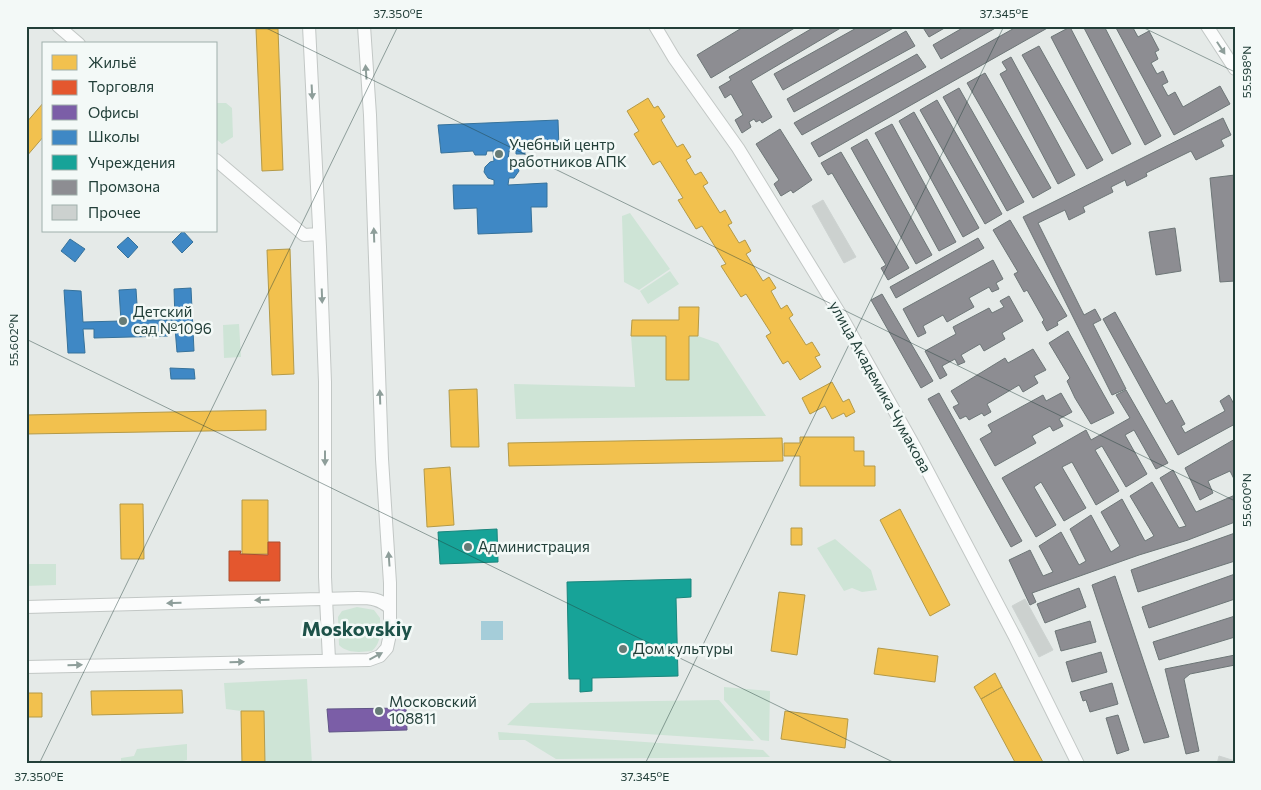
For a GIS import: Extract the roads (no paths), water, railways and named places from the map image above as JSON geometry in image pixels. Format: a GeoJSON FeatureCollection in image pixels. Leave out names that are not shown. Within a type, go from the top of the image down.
{"type":"FeatureCollection","features":[{"type":"Feature","properties":{"kind":"street"},"geometry":{"type":"LineString","coordinates":[[58,26],[77,42]]}},
{"type":"Feature","properties":{"kind":"street"},"geometry":{"type":"LineString","coordinates":[[309,26],[325,382],[325,577],[329,660]]}},
{"type":"Feature","properties":{"kind":"street"},"geometry":{"type":"LineString","coordinates":[[26,666],[368,660],[380,656],[387,648],[390,634],[390,583],[382,450],[370,115],[364,26]]}},
{"type":"Feature","properties":{"kind":"street"},"geometry":{"type":"LineString","coordinates":[[1207,26],[1235,69]]}},
{"type":"Feature","properties":{"kind":"street","name":"улица Академика Чумакова"},"geometry":{"type":"LineString","coordinates":[[659,29],[678,64],[738,148],[831,299],[916,451],[1015,637],[1078,764]]}},
{"type":"Feature","properties":{"kind":"street"},"geometry":{"type":"LineString","coordinates":[[218,162],[304,235],[319,234]]}},
{"type":"Feature","properties":{"kind":"street"},"geometry":{"type":"LineString","coordinates":[[26,607],[371,598],[383,602],[390,608]]}},
{"type":"Feature","properties":{"kind":"water"},"geometry":{"type":"Polygon","coordinates":[[[481,621],[503,621],[503,640],[481,640],[481,621]]]}},
{"type":"Feature","properties":{"kind":"place","name":"Учебный центр работников АПК"},"geometry":{"type":"Point","coordinates":[499,154]}},
{"type":"Feature","properties":{"kind":"place","name":"Детский сад №1096"},"geometry":{"type":"Point","coordinates":[123,321]}},
{"type":"Feature","properties":{"kind":"place","name":"Администрация"},"geometry":{"type":"Point","coordinates":[468,547]}},
{"type":"Feature","properties":{"kind":"place","name":"Дом культуры"},"geometry":{"type":"Point","coordinates":[623,649]}},
{"type":"Feature","properties":{"kind":"place","name":"Московский 108811"},"geometry":{"type":"Point","coordinates":[379,711]}},
{"type":"Feature","properties":{"kind":"district","name":"Moskovskiy"},"geometry":{"type":"Point","coordinates":[357,629]}}]}
